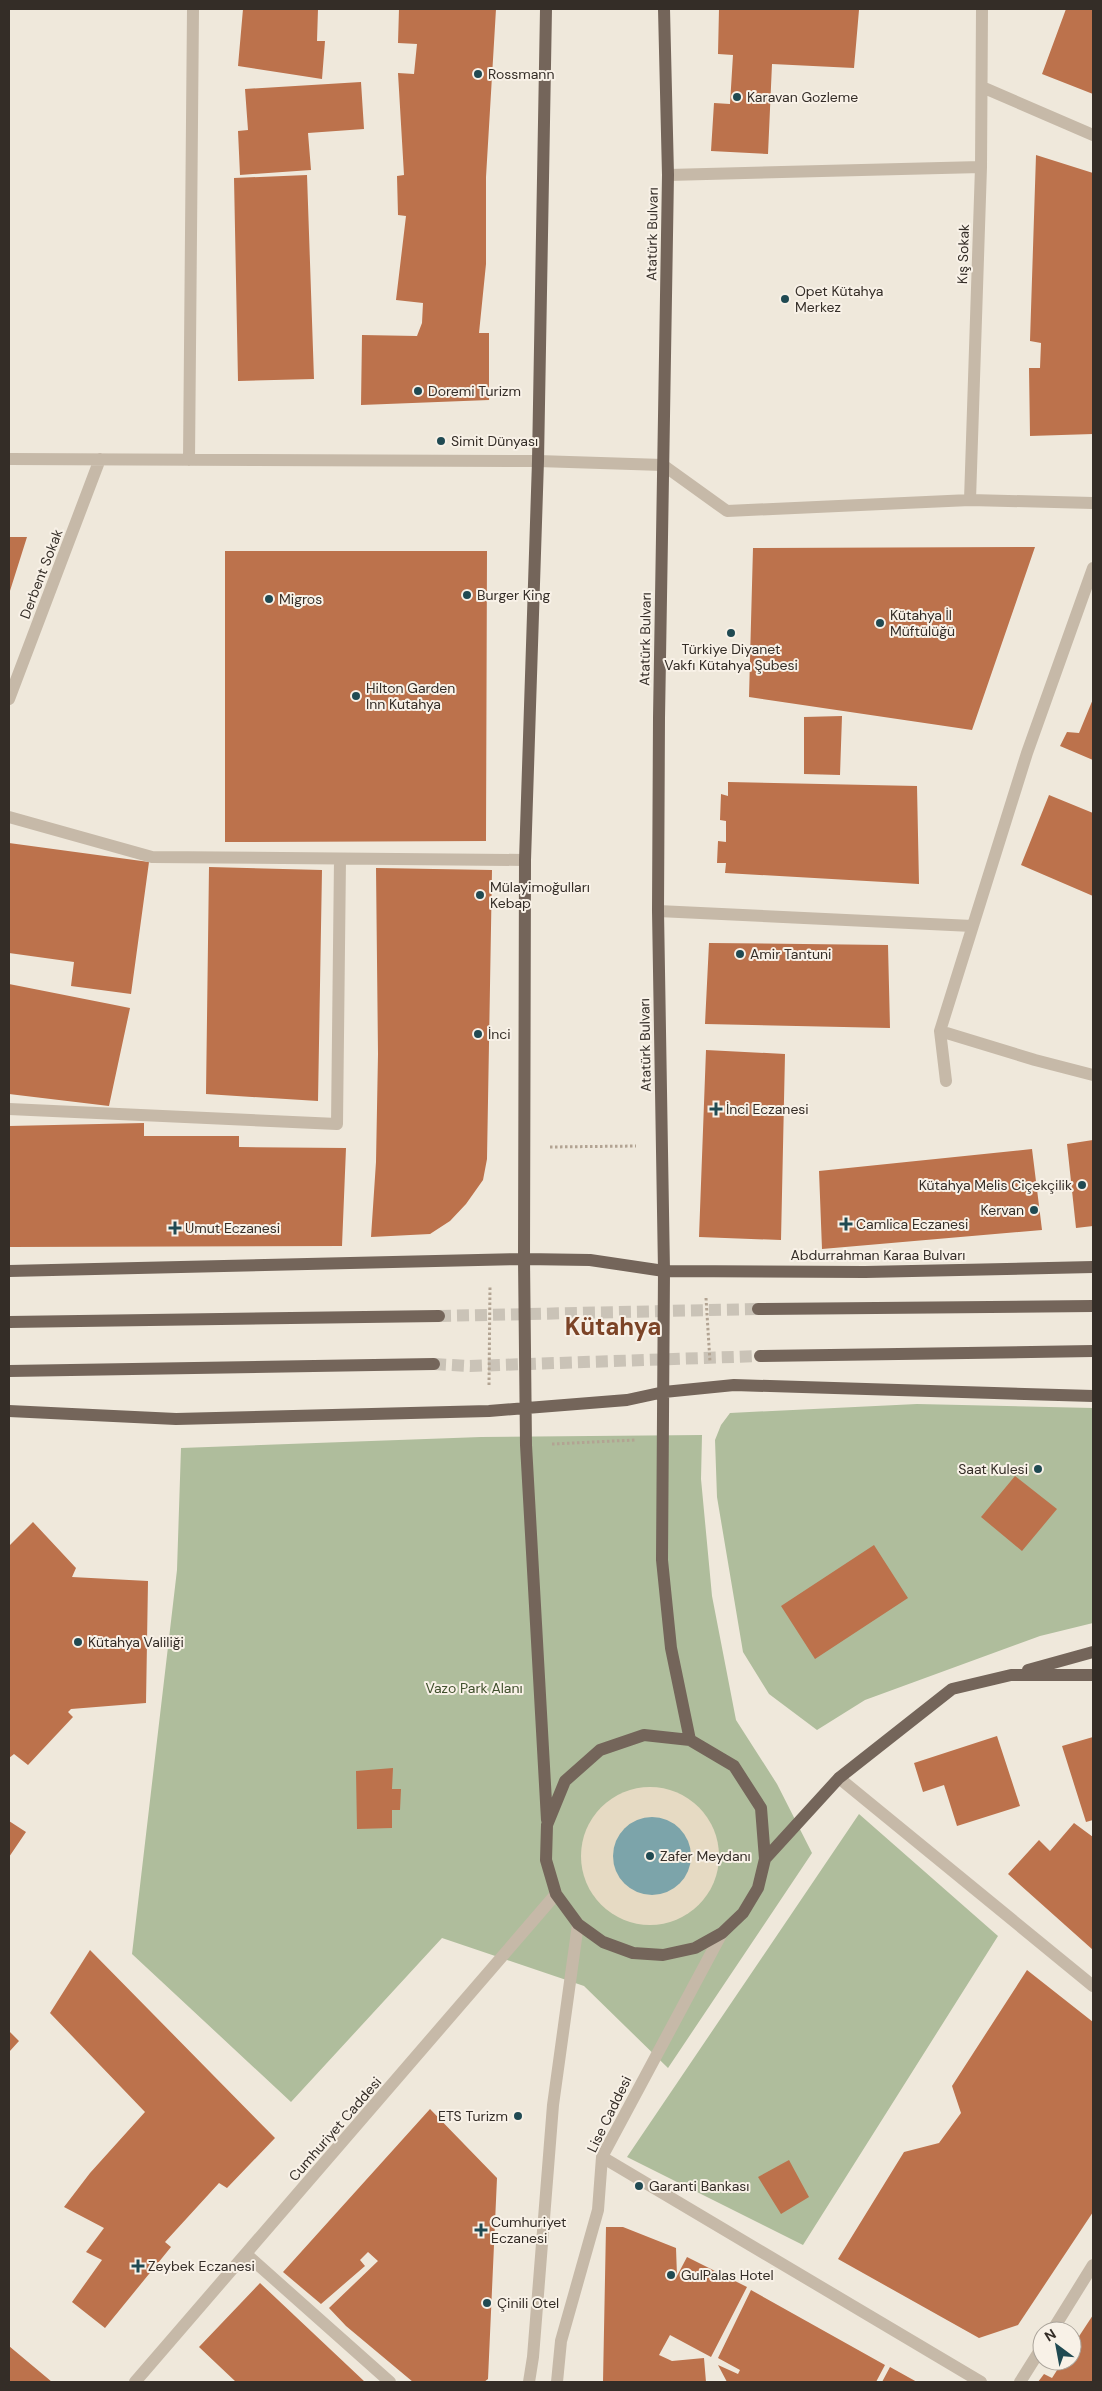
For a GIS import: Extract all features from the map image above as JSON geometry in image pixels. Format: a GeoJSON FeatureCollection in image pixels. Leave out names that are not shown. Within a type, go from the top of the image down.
{"type":"FeatureCollection","features":[{"type":"Feature","properties":{"kind":"main road"},"geometry":{"type":"LineString","coordinates":[[546,9],[538,461],[524,860],[525,1408],[547,1825],[546,1860],[556,1894],[578,1924],[603,1942],[633,1953],[664,1955],[695,1948],[722,1933],[743,1913],[758,1888],[765,1859],[761,1808],[734,1766],[690,1740],[644,1735],[600,1750],[565,1782],[547,1825]]}},
{"type":"Feature","properties":{"kind":"main road","name":"Atatürk Bulvarı"},"geometry":{"type":"LineString","coordinates":[[664,9],[668,175],[658,911],[664,1271],[662,1560],[671,1648],[690,1740]]}},
{"type":"Feature","properties":{"kind":"main road","name":"Abdurrahman Karaa Bulvarı"},"geometry":{"type":"LineString","coordinates":[[9,1271],[524,1259],[590,1260],[664,1271],[865,1272],[1093,1267]]}},
{"type":"Feature","properties":{"kind":"main road"},"geometry":{"type":"LineString","coordinates":[[758,1309],[1093,1306]]}},
{"type":"Feature","properties":{"kind":"main road"},"geometry":{"type":"LineString","coordinates":[[9,1322],[439,1316]]}},
{"type":"Feature","properties":{"kind":"main road"},"geometry":{"type":"LineString","coordinates":[[760,1356],[1093,1351]]}},
{"type":"Feature","properties":{"kind":"main road"},"geometry":{"type":"LineString","coordinates":[[9,1371],[434,1364]]}},
{"type":"Feature","properties":{"kind":"main road"},"geometry":{"type":"LineString","coordinates":[[9,1411],[176,1419],[488,1411],[627,1400],[664,1392],[734,1385],[1093,1396]]}},
{"type":"Feature","properties":{"kind":"main road"},"geometry":{"type":"LineString","coordinates":[[765,1859],[839,1778],[952,1689],[1093,1652]]}},
{"type":"Feature","properties":{"kind":"main road"},"geometry":{"type":"LineString","coordinates":[[1011,1675],[1093,1675]]}},
{"type":"Feature","properties":{"kind":"street"},"geometry":{"type":"LineString","coordinates":[[190,460],[193,9]]}},
{"type":"Feature","properties":{"kind":"street","name":"Kış Sokak"},"geometry":{"type":"LineString","coordinates":[[970,500],[981,167],[982,9]]}},
{"type":"Feature","properties":{"kind":"street"},"geometry":{"type":"LineString","coordinates":[[982,87],[1093,136]]}},
{"type":"Feature","properties":{"kind":"street"},"geometry":{"type":"LineString","coordinates":[[668,175],[981,167]]}},
{"type":"Feature","properties":{"kind":"street"},"geometry":{"type":"LineString","coordinates":[[9,459],[538,461],[663,465],[727,511],[970,500],[1093,503]]}},
{"type":"Feature","properties":{"kind":"street","name":"Derbent Sokak"},"geometry":{"type":"LineString","coordinates":[[9,700],[100,459]]}},
{"type":"Feature","properties":{"kind":"street"},"geometry":{"type":"LineString","coordinates":[[946,1081],[940,1031],[1027,753],[1093,568]]}},
{"type":"Feature","properties":{"kind":"street"},"geometry":{"type":"LineString","coordinates":[[9,817],[152,857],[524,860]]}},
{"type":"Feature","properties":{"kind":"street"},"geometry":{"type":"LineString","coordinates":[[9,1109],[338,1124],[340,859]]}},
{"type":"Feature","properties":{"kind":"street"},"geometry":{"type":"LineString","coordinates":[[658,911],[972,926]]}},
{"type":"Feature","properties":{"kind":"street"},"geometry":{"type":"LineString","coordinates":[[940,1031],[1035,1060],[1093,1075]]}},
{"type":"Feature","properties":{"kind":"street"},"geometry":{"type":"LineString","coordinates":[[839,1778],[1093,1986]]}},
{"type":"Feature","properties":{"kind":"street","name":"Cumhuriyet Caddesi"},"geometry":{"type":"LineString","coordinates":[[135,2382],[556,1894]]}},
{"type":"Feature","properties":{"kind":"street"},"geometry":{"type":"LineString","coordinates":[[529,2382],[533,2357],[553,2105],[578,1924]]}},
{"type":"Feature","properties":{"kind":"street","name":"Lise Caddesi"},"geometry":{"type":"LineString","coordinates":[[558,2382],[561,2341],[598,2210],[602,2157],[722,1933]]}},
{"type":"Feature","properties":{"kind":"street"},"geometry":{"type":"LineString","coordinates":[[602,2157],[981,2382]]}},
{"type":"Feature","properties":{"kind":"street"},"geometry":{"type":"LineString","coordinates":[[246,2254],[390,2382]]}},
{"type":"Feature","properties":{"kind":"street"},"geometry":{"type":"LineString","coordinates":[[1058,2321],[1093,2265]]}},
{"type":"Feature","properties":{"kind":"street"},"geometry":{"type":"LineString","coordinates":[[1020,2382],[1032,2363]]}},
{"type":"Feature","properties":{"kind":"path"},"geometry":{"type":"LineString","coordinates":[[524,1147],[662,1146]]}},
{"type":"Feature","properties":{"kind":"path"},"geometry":{"type":"LineString","coordinates":[[488,1411],[490,1261]]}},
{"type":"Feature","properties":{"kind":"path"},"geometry":{"type":"LineString","coordinates":[[704,1270],[712,1388]]}},
{"type":"Feature","properties":{"kind":"path"},"geometry":{"type":"LineString","coordinates":[[526,1445],[663,1438]]}},
{"type":"Feature","properties":{"kind":"green space"},"geometry":{"type":"Polygon","coordinates":[[[917,1404],[1093,1408],[1093,1623],[1040,1636],[865,1700],[817,1730],[769,1694],[743,1652],[717,1497],[715,1440],[721,1425],[730,1413],[917,1404]]]}},
{"type":"Feature","properties":{"kind":"green space","name":"Vazo Park Alanı"},"geometry":{"type":"Polygon","coordinates":[[[702,1435],[701,1479],[712,1596],[736,1720],[777,1784],[812,1853],[668,2068],[584,1986],[442,1938],[291,2102],[132,1954],[177,1570],[181,1448],[481,1437],[702,1435]]]}},
{"type":"Feature","properties":{"kind":"green space"},"geometry":{"type":"Polygon","coordinates":[[[859,1814],[998,1936],[803,2245],[627,2157],[859,1814]]]}},
{"type":"Feature","properties":{"kind":"shaded area","name":"Zafer Meydanı"},"geometry":{"type":"Polygon","coordinates":[[[650,1787],[676,1792],[699,1807],[714,1830],[719,1856],[714,1882],[699,1905],[676,1920],[650,1925],[624,1920],[601,1905],[586,1882],[581,1856],[586,1830],[601,1807],[624,1792],[650,1787]]]}},
{"type":"Feature","properties":{"kind":"water"},"geometry":{"type":"Polygon","coordinates":[[[652,1817],[667,1820],[680,1828],[688,1841],[691,1856],[688,1871],[680,1884],[667,1892],[652,1895],[637,1892],[624,1884],[616,1871],[613,1856],[616,1841],[624,1828],[637,1820],[652,1817]]]}},
{"type":"Feature","properties":{"kind":"building"},"geometry":{"type":"Polygon","coordinates":[[[243,9],[318,9],[317,41],[325,41],[322,79],[238,66],[243,9]]]}},
{"type":"Feature","properties":{"kind":"building"},"geometry":{"type":"Polygon","coordinates":[[[399,9],[496,9],[486,177],[486,264],[479,333],[489,333],[489,400],[361,405],[362,335],[417,336],[422,323],[423,303],[396,300],[406,216],[398,215],[397,176],[404,175],[398,73],[414,74],[417,44],[398,43],[399,9]]]}},
{"type":"Feature","properties":{"kind":"building"},"geometry":{"type":"Polygon","coordinates":[[[719,9],[859,10],[854,68],[772,64],[768,154],[711,151],[714,103],[730,104],[733,55],[718,54],[719,9]]]}},
{"type":"Feature","properties":{"kind":"building"},"geometry":{"type":"Polygon","coordinates":[[[1066,9],[1093,9],[1093,94],[1042,74],[1066,9]]]}},
{"type":"Feature","properties":{"kind":"building"},"geometry":{"type":"Polygon","coordinates":[[[361,82],[364,129],[308,133],[311,170],[240,175],[238,131],[248,130],[245,89],[361,82]]]}},
{"type":"Feature","properties":{"kind":"building"},"geometry":{"type":"Polygon","coordinates":[[[1036,155],[1093,173],[1093,434],[1030,436],[1029,368],[1040,368],[1041,343],[1030,341],[1036,155]]]}},
{"type":"Feature","properties":{"kind":"building"},"geometry":{"type":"Polygon","coordinates":[[[307,175],[314,379],[238,381],[234,178],[307,175]]]}},
{"type":"Feature","properties":{"kind":"building"},"geometry":{"type":"Polygon","coordinates":[[[9,537],[27,537],[9,594],[9,537]]]}},
{"type":"Feature","properties":{"kind":"building","name":"Kütahya İl Müftülüğü"},"geometry":{"type":"Polygon","coordinates":[[[1035,547],[972,730],[749,697],[753,548],[1035,547]]]}},
{"type":"Feature","properties":{"kind":"building","name":"Hilton Garden Inn Kutahya"},"geometry":{"type":"Polygon","coordinates":[[[225,551],[487,551],[486,841],[225,842],[225,551]]]}},
{"type":"Feature","properties":{"kind":"building"},"geometry":{"type":"Polygon","coordinates":[[[1093,699],[1093,760],[1060,746],[1067,732],[1079,733],[1093,699]]]}},
{"type":"Feature","properties":{"kind":"building"},"geometry":{"type":"Polygon","coordinates":[[[842,716],[840,775],[804,774],[804,717],[842,716]]]}},
{"type":"Feature","properties":{"kind":"building"},"geometry":{"type":"Polygon","coordinates":[[[728,782],[917,786],[919,884],[725,873],[726,863],[717,863],[718,841],[726,842],[726,821],[720,820],[721,794],[728,796],[728,782]]]}},
{"type":"Feature","properties":{"kind":"building"},"geometry":{"type":"Polygon","coordinates":[[[1049,795],[1093,813],[1093,896],[1021,865],[1049,795]]]}},
{"type":"Feature","properties":{"kind":"building"},"geometry":{"type":"Polygon","coordinates":[[[9,843],[149,862],[131,994],[71,986],[74,962],[9,953],[9,843]]]}},
{"type":"Feature","properties":{"kind":"building"},"geometry":{"type":"Polygon","coordinates":[[[209,867],[322,870],[318,1101],[206,1094],[209,867]]]}},
{"type":"Feature","properties":{"kind":"building"},"geometry":{"type":"Polygon","coordinates":[[[376,868],[492,870],[487,1159],[483,1180],[466,1204],[450,1221],[430,1234],[371,1237],[376,1162],[378,1054],[376,868]]]}},
{"type":"Feature","properties":{"kind":"building"},"geometry":{"type":"Polygon","coordinates":[[[709,943],[888,945],[890,1028],[705,1024],[709,943]]]}},
{"type":"Feature","properties":{"kind":"building"},"geometry":{"type":"Polygon","coordinates":[[[9,984],[130,1008],[109,1106],[9,1094],[9,984]]]}},
{"type":"Feature","properties":{"kind":"building"},"geometry":{"type":"Polygon","coordinates":[[[706,1050],[785,1054],[781,1240],[699,1237],[706,1050]]]}},
{"type":"Feature","properties":{"kind":"building"},"geometry":{"type":"Polygon","coordinates":[[[144,1123],[144,1136],[239,1136],[239,1147],[346,1148],[342,1246],[9,1247],[9,1126],[144,1123]]]}},
{"type":"Feature","properties":{"kind":"building","name":"Kütahya Melis Ciçekçilik"},"geometry":{"type":"Polygon","coordinates":[[[1093,1140],[1093,1226],[1076,1228],[1067,1144],[1093,1140]]]}},
{"type":"Feature","properties":{"kind":"building"},"geometry":{"type":"Polygon","coordinates":[[[1032,1149],[1042,1230],[822,1249],[819,1171],[1032,1149]]]}},
{"type":"Feature","properties":{"kind":"building"},"geometry":{"type":"Polygon","coordinates":[[[1015,1476],[1057,1509],[1022,1551],[981,1517],[1015,1476]]]}},
{"type":"Feature","properties":{"kind":"building","name":"Kütahya Valiliği"},"geometry":{"type":"Polygon","coordinates":[[[33,1522],[76,1568],[72,1577],[148,1581],[146,1703],[71,1709],[68,1712],[73,1717],[28,1765],[14,1754],[9,1758],[9,1546],[33,1522]]]}},
{"type":"Feature","properties":{"kind":"building"},"geometry":{"type":"Polygon","coordinates":[[[874,1545],[908,1598],[815,1659],[781,1606],[874,1545]]]}},
{"type":"Feature","properties":{"kind":"building"},"geometry":{"type":"Polygon","coordinates":[[[997,1736],[1020,1806],[957,1826],[944,1785],[923,1792],[914,1763],[997,1736]]]}},
{"type":"Feature","properties":{"kind":"building"},"geometry":{"type":"Polygon","coordinates":[[[1093,1737],[1093,1820],[1086,1822],[1062,1746],[1093,1737]]]}},
{"type":"Feature","properties":{"kind":"building"},"geometry":{"type":"Polygon","coordinates":[[[393,1768],[392,1789],[401,1789],[400,1810],[392,1810],[392,1828],[357,1829],[356,1771],[393,1768]]]}},
{"type":"Feature","properties":{"kind":"building"},"geometry":{"type":"Polygon","coordinates":[[[9,1821],[26,1832],[9,1857],[9,1821]]]}},
{"type":"Feature","properties":{"kind":"building"},"geometry":{"type":"Polygon","coordinates":[[[1074,1823],[1093,1837],[1093,1950],[1008,1874],[1039,1840],[1050,1851],[1074,1823]]]}},
{"type":"Feature","properties":{"kind":"building"},"geometry":{"type":"Polygon","coordinates":[[[90,1950],[275,2138],[227,2188],[219,2183],[165,2242],[171,2247],[105,2328],[72,2302],[102,2260],[86,2252],[104,2228],[64,2207],[90,2173],[145,2112],[50,2013],[90,1950]]]}},
{"type":"Feature","properties":{"kind":"building"},"geometry":{"type":"Polygon","coordinates":[[[1027,1970],[1093,2022],[1093,2212],[1018,2325],[979,2338],[838,2259],[904,2152],[939,2143],[961,2113],[952,2086],[1027,1970]]]}},
{"type":"Feature","properties":{"kind":"building"},"geometry":{"type":"Polygon","coordinates":[[[9,2031],[19,2041],[9,2052],[9,2031]]]}},
{"type":"Feature","properties":{"kind":"building"},"geometry":{"type":"Polygon","coordinates":[[[430,2109],[497,2178],[488,2379],[484,2382],[413,2382],[346,2326],[329,2308],[378,2261],[368,2252],[360,2260],[365,2266],[321,2304],[283,2272],[430,2109]]]}},
{"type":"Feature","properties":{"kind":"building"},"geometry":{"type":"Polygon","coordinates":[[[789,2160],[809,2197],[781,2214],[758,2177],[789,2160]]]}},
{"type":"Feature","properties":{"kind":"building"},"geometry":{"type":"Polygon","coordinates":[[[606,2227],[623,2227],[676,2248],[677,2276],[687,2257],[747,2287],[711,2357],[670,2335],[659,2355],[672,2361],[704,2358],[706,2382],[603,2382],[606,2227]]]}},
{"type":"Feature","properties":{"kind":"building"},"geometry":{"type":"Polygon","coordinates":[[[260,2283],[365,2382],[236,2382],[199,2347],[260,2283]]]}},
{"type":"Feature","properties":{"kind":"building"},"geometry":{"type":"Polygon","coordinates":[[[751,2290],[885,2365],[876,2382],[727,2382],[718,2365],[738,2374],[740,2370],[718,2358],[751,2290]]]}},
{"type":"Feature","properties":{"kind":"building"},"geometry":{"type":"Polygon","coordinates":[[[1093,2315],[1093,2382],[1038,2382],[1044,2374],[1052,2378],[1057,2371],[1082,2371],[1082,2332],[1093,2315]]]}},
{"type":"Feature","properties":{"kind":"building"},"geometry":{"type":"Polygon","coordinates":[[[9,2346],[52,2382],[9,2382],[9,2346]]]}},
{"type":"Feature","properties":{"kind":"building"},"geometry":{"type":"Polygon","coordinates":[[[890,2367],[917,2382],[882,2382],[890,2367]]]}},
{"type":"Feature","properties":{"kind":"tunnel"},"geometry":{"type":"LineString","coordinates":[[439,1316],[758,1309]]}},
{"type":"Feature","properties":{"kind":"tunnel"},"geometry":{"type":"LineString","coordinates":[[434,1364],[470,1366],[760,1356]]}},
{"type":"Feature","properties":{"kind":"place","name":"Rossmann"},"geometry":{"type":"Point","coordinates":[478,74]}},
{"type":"Feature","properties":{"kind":"place","name":"Karavan Gozleme"},"geometry":{"type":"Point","coordinates":[737,97]}},
{"type":"Feature","properties":{"kind":"place","name":"Opet Kütahya Merkez"},"geometry":{"type":"Point","coordinates":[785,299]}},
{"type":"Feature","properties":{"kind":"place","name":"Doremi Turizm"},"geometry":{"type":"Point","coordinates":[418,391]}},
{"type":"Feature","properties":{"kind":"place","name":"Simit Dünyası"},"geometry":{"type":"Point","coordinates":[441,441]}},
{"type":"Feature","properties":{"kind":"place","name":"Burger King"},"geometry":{"type":"Point","coordinates":[467,595]}},
{"type":"Feature","properties":{"kind":"place","name":"Migros"},"geometry":{"type":"Point","coordinates":[269,599]}},
{"type":"Feature","properties":{"kind":"place","name":"Kütahya İl Müftülüğü"},"geometry":{"type":"Point","coordinates":[880,623]}},
{"type":"Feature","properties":{"kind":"place","name":"Türkiye Diyanet Vakfı Kütahya Şubesi"},"geometry":{"type":"Point","coordinates":[731,633]}},
{"type":"Feature","properties":{"kind":"place","name":"Hilton Garden Inn Kutahya"},"geometry":{"type":"Point","coordinates":[356,696]}},
{"type":"Feature","properties":{"kind":"place","name":"Mülayimoğulları Kebap"},"geometry":{"type":"Point","coordinates":[480,895]}},
{"type":"Feature","properties":{"kind":"place","name":"Amir Tantuni"},"geometry":{"type":"Point","coordinates":[740,954]}},
{"type":"Feature","properties":{"kind":"place","name":"İnci"},"geometry":{"type":"Point","coordinates":[478,1034]}},
{"type":"Feature","properties":{"kind":"place","name":"İnci Eczanesi"},"geometry":{"type":"Point","coordinates":[716,1109]}},
{"type":"Feature","properties":{"kind":"place","name":"Kütahya Melis Ciçekçilik"},"geometry":{"type":"Point","coordinates":[1082,1185]}},
{"type":"Feature","properties":{"kind":"place","name":"Kervan"},"geometry":{"type":"Point","coordinates":[1034,1210]}},
{"type":"Feature","properties":{"kind":"place","name":"Camlica Eczanesi"},"geometry":{"type":"Point","coordinates":[846,1224]}},
{"type":"Feature","properties":{"kind":"place","name":"Umut Eczanesi"},"geometry":{"type":"Point","coordinates":[175,1228]}},
{"type":"Feature","properties":{"kind":"place","name":"Saat Kulesi"},"geometry":{"type":"Point","coordinates":[1038,1469]}},
{"type":"Feature","properties":{"kind":"place","name":"Kütahya Valiliği"},"geometry":{"type":"Point","coordinates":[78,1642]}},
{"type":"Feature","properties":{"kind":"place","name":"Zafer Meydanı"},"geometry":{"type":"Point","coordinates":[650,1856]}},
{"type":"Feature","properties":{"kind":"place","name":"ETS Turizm"},"geometry":{"type":"Point","coordinates":[518,2116]}},
{"type":"Feature","properties":{"kind":"place","name":"Garanti Bankası"},"geometry":{"type":"Point","coordinates":[639,2186]}},
{"type":"Feature","properties":{"kind":"place","name":"Cumhuriyet Eczanesi"},"geometry":{"type":"Point","coordinates":[481,2230]}},
{"type":"Feature","properties":{"kind":"place","name":"Zeybek Eczanesi"},"geometry":{"type":"Point","coordinates":[138,2266]}},
{"type":"Feature","properties":{"kind":"place","name":"GulPalas Hotel"},"geometry":{"type":"Point","coordinates":[671,2275]}},
{"type":"Feature","properties":{"kind":"place","name":"Çinili Otel"},"geometry":{"type":"Point","coordinates":[487,2303]}},
{"type":"Feature","properties":{"kind":"district","name":"Kütahya"},"geometry":{"type":"Point","coordinates":[613,1326]}}]}
